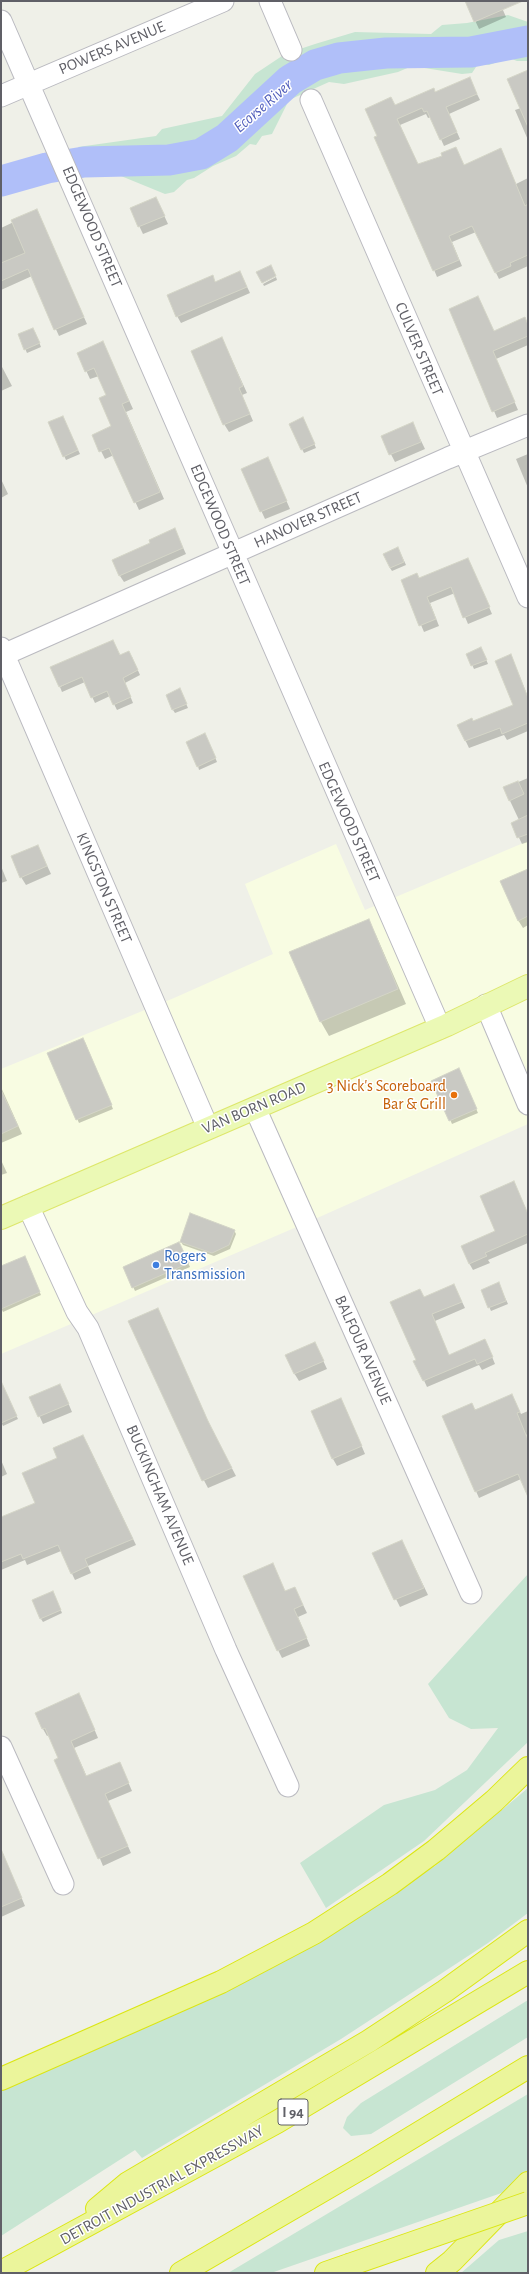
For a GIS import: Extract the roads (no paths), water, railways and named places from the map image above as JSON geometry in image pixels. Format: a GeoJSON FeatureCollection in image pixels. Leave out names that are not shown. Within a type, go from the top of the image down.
{"type":"FeatureCollection","features":[{"type":"Feature","properties":{"kind":"highway"},"geometry":{"type":"LineString","coordinates":[[1,2079],[221,1982],[314,1933],[390,1884],[436,1850],[494,1801],[528,1768]]}},
{"type":"Feature","properties":{"kind":"highway"},"geometry":{"type":"LineString","coordinates":[[54,2244],[128,2184],[368,2041],[445,1992],[528,1931]]}},
{"type":"Feature","properties":{"kind":"highway","name":"DETROIT INDUSTRIAL EXPRESSWAY"},"geometry":{"type":"LineString","coordinates":[[1,2272],[277,2122],[528,1972]]}},
{"type":"Feature","properties":{"kind":"highway"},"geometry":{"type":"LineString","coordinates":[[181,2273],[363,2167],[528,2067]]}},
{"type":"Feature","properties":{"kind":"highway"},"geometry":{"type":"LineString","coordinates":[[436,2273],[452,2261],[528,2183]]}},
{"type":"Feature","properties":{"kind":"highway"},"geometry":{"type":"LineString","coordinates":[[326,2273],[528,2203]]}},
{"type":"Feature","properties":{"kind":"main road","name":"VAN BORN ROAD"},"geometry":{"type":"LineString","coordinates":[[1,1218],[440,1028],[528,986]]}},
{"type":"Feature","properties":{"kind":"street","name":"POWERS AVENUE"},"geometry":{"type":"LineString","coordinates":[[1,96],[223,1]]}},
{"type":"Feature","properties":{"kind":"street"},"geometry":{"type":"LineString","coordinates":[[270,1],[291,50]]}},
{"type":"Feature","properties":{"kind":"street","name":"EDGEWOOD STREET"},"geometry":{"type":"LineString","coordinates":[[1,21],[56,143],[232,554],[440,1028]]}},
{"type":"Feature","properties":{"kind":"street","name":"CULVER STREET"},"geometry":{"type":"LineString","coordinates":[[311,100],[528,597]]}},
{"type":"Feature","properties":{"kind":"street","name":"HANOVER STREET"},"geometry":{"type":"LineString","coordinates":[[2,653],[232,554],[464,451],[528,425]]}},
{"type":"Feature","properties":{"kind":"street","name":"KINGSTON STREET"},"geometry":{"type":"LineString","coordinates":[[2,653],[208,1128]]}},
{"type":"Feature","properties":{"kind":"street"},"geometry":{"type":"LineString","coordinates":[[486,1005],[528,1104]]}},
{"type":"Feature","properties":{"kind":"street","name":"BALFOUR AVENUE"},"geometry":{"type":"LineString","coordinates":[[254,1108],[471,1593]]}},
{"type":"Feature","properties":{"kind":"street","name":"BUCKINGHAM AVENUE"},"geometry":{"type":"LineString","coordinates":[[28,1206],[77,1312],[88,1328],[226,1650],[288,1786]]}},
{"type":"Feature","properties":{"kind":"street"},"geometry":{"type":"LineString","coordinates":[[1,1747],[63,1884]]}},
{"type":"Feature","properties":{"kind":"waterway","name":"Ecorse River"},"geometry":{"type":"LineString","coordinates":[[1,181],[47,168],[84,162],[169,160],[201,154],[227,138],[290,80],[315,65],[339,58],[386,53],[471,52],[528,41]]}},
{"type":"Feature","properties":{"kind":"place","name":"3 Nick's Scoreboard Bar & Grill"},"geometry":{"type":"Point","coordinates":[454,1095]}},
{"type":"Feature","properties":{"kind":"place","name":"Rogers Transmission"},"geometry":{"type":"Point","coordinates":[156,1265]}}]}
